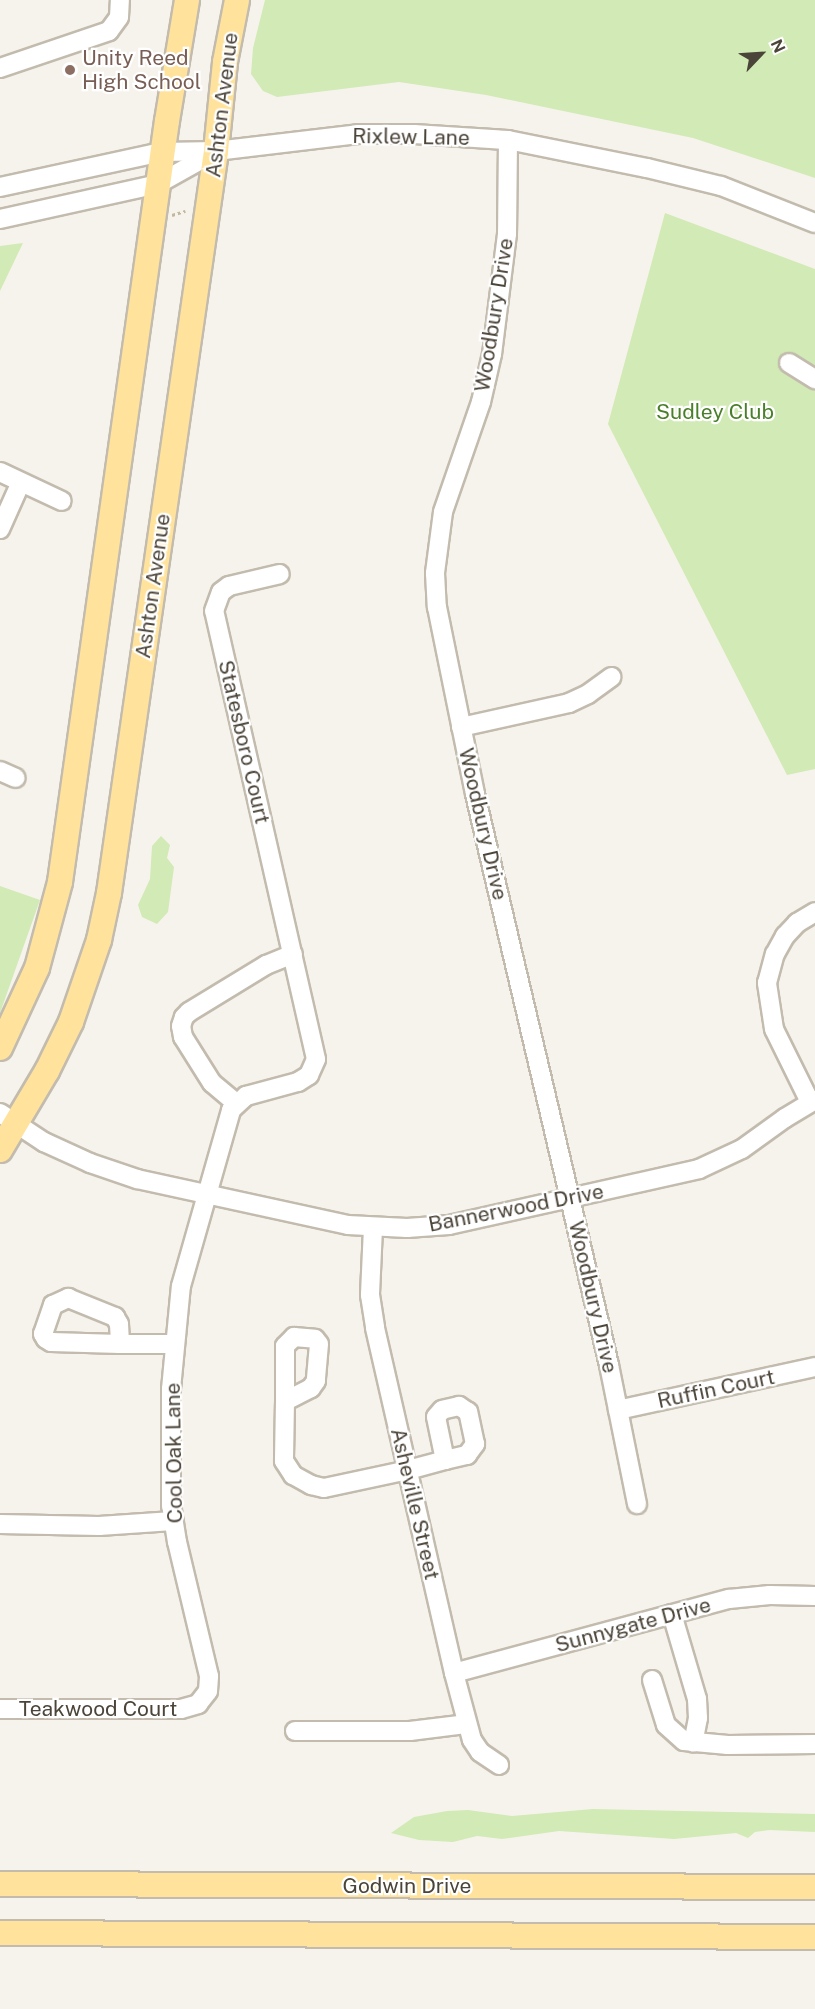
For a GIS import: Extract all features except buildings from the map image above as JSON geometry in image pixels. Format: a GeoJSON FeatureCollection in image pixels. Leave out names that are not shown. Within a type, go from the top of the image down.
{"type":"FeatureCollection","features":[{"type":"Feature","properties":{"kind":"main road"},"geometry":{"type":"LineString","coordinates":[[0,1048],[37,968],[60,882],[162,152],[187,0]]}},
{"type":"Feature","properties":{"kind":"main road","name":"Ashton Avenue"},"geometry":{"type":"LineString","coordinates":[[0,1150],[8,1119],[47,1071],[71,1022],[99,940],[109,893],[216,151],[225,63],[237,0]]}},
{"type":"Feature","properties":{"kind":"main road"},"geometry":{"type":"LineString","coordinates":[[0,1875],[39,1884]]}},
{"type":"Feature","properties":{"kind":"main road","name":"Godwin Drive"},"geometry":{"type":"LineString","coordinates":[[0,1884],[815,1887]]}},
{"type":"Feature","properties":{"kind":"main road"},"geometry":{"type":"LineString","coordinates":[[0,1933],[815,1937]]}},
{"type":"Feature","properties":{"kind":"main road"},"geometry":{"type":"LineString","coordinates":[[0,1941],[36,1933]]}},
{"type":"Feature","properties":{"kind":"street"},"geometry":{"type":"LineString","coordinates":[[0,68],[109,31],[119,17],[120,0]]}},
{"type":"Feature","properties":{"kind":"street","name":"Rixlew Lane"},"geometry":{"type":"LineString","coordinates":[[0,187],[162,152],[216,151],[358,134],[414,134],[508,140],[647,168],[720,186],[815,223]]}},
{"type":"Feature","properties":{"kind":"street","name":"Woodbury Drive"},"geometry":{"type":"LineString","coordinates":[[508,140],[507,234],[492,354],[481,402],[443,512],[438,539],[437,607],[461,727],[570,1198],[637,1504]]}},
{"type":"Feature","properties":{"kind":"street"},"geometry":{"type":"LineString","coordinates":[[0,219],[158,184],[216,151]]}},
{"type":"Feature","properties":{"kind":"street"},"geometry":{"type":"LineString","coordinates":[[789,363],[815,379]]}},
{"type":"Feature","properties":{"kind":"street"},"geometry":{"type":"LineString","coordinates":[[0,472],[62,501]]}},
{"type":"Feature","properties":{"kind":"street"},"geometry":{"type":"LineString","coordinates":[[0,529],[21,482]]}},
{"type":"Feature","properties":{"kind":"street","name":"Statesboro Court"},"geometry":{"type":"LineString","coordinates":[[236,1103],[246,1096],[298,1082],[309,1076],[316,1059],[214,611],[221,592],[229,586],[280,574]]}},
{"type":"Feature","properties":{"kind":"street"},"geometry":{"type":"LineString","coordinates":[[461,727],[569,703],[588,694],[611,677]]}},
{"type":"Feature","properties":{"kind":"street"},"geometry":{"type":"LineString","coordinates":[[812,1101],[774,1029],[767,983],[775,954],[785,936],[797,924],[815,912]]}},
{"type":"Feature","properties":{"kind":"street"},"geometry":{"type":"LineString","coordinates":[[205,1195],[228,1117],[236,1103],[212,1083],[183,1037],[184,1017],[266,965],[293,954]]}},
{"type":"Feature","properties":{"kind":"street","name":"Bannerwood Drive"},"geometry":{"type":"LineString","coordinates":[[8,1119],[44,1142],[90,1163],[137,1179],[348,1226],[373,1228],[449,1225],[699,1169],[742,1149],[812,1101]]}},
{"type":"Feature","properties":{"kind":"street","name":"Cool Oak Lane"},"geometry":{"type":"LineString","coordinates":[[195,1705],[205,1698],[209,1676],[173,1521],[171,1389],[181,1286],[205,1195]]}},
{"type":"Feature","properties":{"kind":"street","name":"Asheville Street"},"geometry":{"type":"LineString","coordinates":[[373,1228],[370,1295],[466,1724],[480,1752],[500,1765]]}},
{"type":"Feature","properties":{"kind":"street"},"geometry":{"type":"LineString","coordinates":[[120,1344],[174,1344]]}},
{"type":"Feature","properties":{"kind":"street","name":"Ruffin Court"},"geometry":{"type":"LineString","coordinates":[[618,1410],[815,1367]]}},
{"type":"Feature","properties":{"kind":"street"},"geometry":{"type":"LineString","coordinates":[[285,1401],[284,1461],[294,1476],[311,1485],[324,1488],[445,1461]]}},
{"type":"Feature","properties":{"kind":"street"},"geometry":{"type":"LineString","coordinates":[[0,1524],[99,1526],[173,1521]]}},
{"type":"Feature","properties":{"kind":"street","name":"Sunnygate Drive"},"geometry":{"type":"LineString","coordinates":[[454,1673],[672,1614],[746,1597],[815,1596]]}},
{"type":"Feature","properties":{"kind":"street"},"geometry":{"type":"LineString","coordinates":[[672,1614],[697,1699],[698,1718],[693,1743]]}},
{"type":"Feature","properties":{"kind":"street"},"geometry":{"type":"LineString","coordinates":[[652,1680],[666,1725],[674,1734],[693,1743],[815,1744]]}},
{"type":"Feature","properties":{"kind":"street","name":"Teakwood Court"},"geometry":{"type":"LineString","coordinates":[[0,1709],[181,1709],[195,1705]]}},
{"type":"Feature","properties":{"kind":"street"},"geometry":{"type":"LineString","coordinates":[[295,1731],[410,1731],[466,1724]]}},
{"type":"Feature","properties":{"kind":"green space"},"geometry":{"type":"Polygon","coordinates":[[[265,0],[815,0],[815,178],[693,138],[486,95],[399,82],[277,97],[263,91],[251,74],[253,48],[265,0]]]}},
{"type":"Feature","properties":{"kind":"green space","name":"Sudley Club"},"geometry":{"type":"Polygon","coordinates":[[[665,213],[815,269],[815,769],[787,775],[608,424],[665,213]]]}},
{"type":"Feature","properties":{"kind":"green space"},"geometry":{"type":"Polygon","coordinates":[[[23,243],[0,291],[0,246],[23,243]]]}},
{"type":"Feature","properties":{"kind":"green space"},"geometry":{"type":"Polygon","coordinates":[[[161,836],[170,845],[167,858],[174,867],[168,912],[157,924],[142,917],[138,905],[150,879],[152,846],[161,836]]]}},
{"type":"Feature","properties":{"kind":"green space"},"geometry":{"type":"Polygon","coordinates":[[[0,886],[40,900],[0,1013],[0,886]]]}},
{"type":"Feature","properties":{"kind":"green space"},"geometry":{"type":"Polygon","coordinates":[[[593,1809],[815,1814],[815,1832],[770,1830],[755,1832],[748,1838],[736,1833],[674,1839],[559,1831],[502,1839],[477,1836],[453,1842],[419,1840],[391,1833],[414,1817],[447,1811],[468,1810],[512,1816],[593,1809]]]}},
{"type":"Feature","properties":{"kind":"place","name":"Unity Reed High School"},"geometry":{"type":"Point","coordinates":[70,70]}}]}
